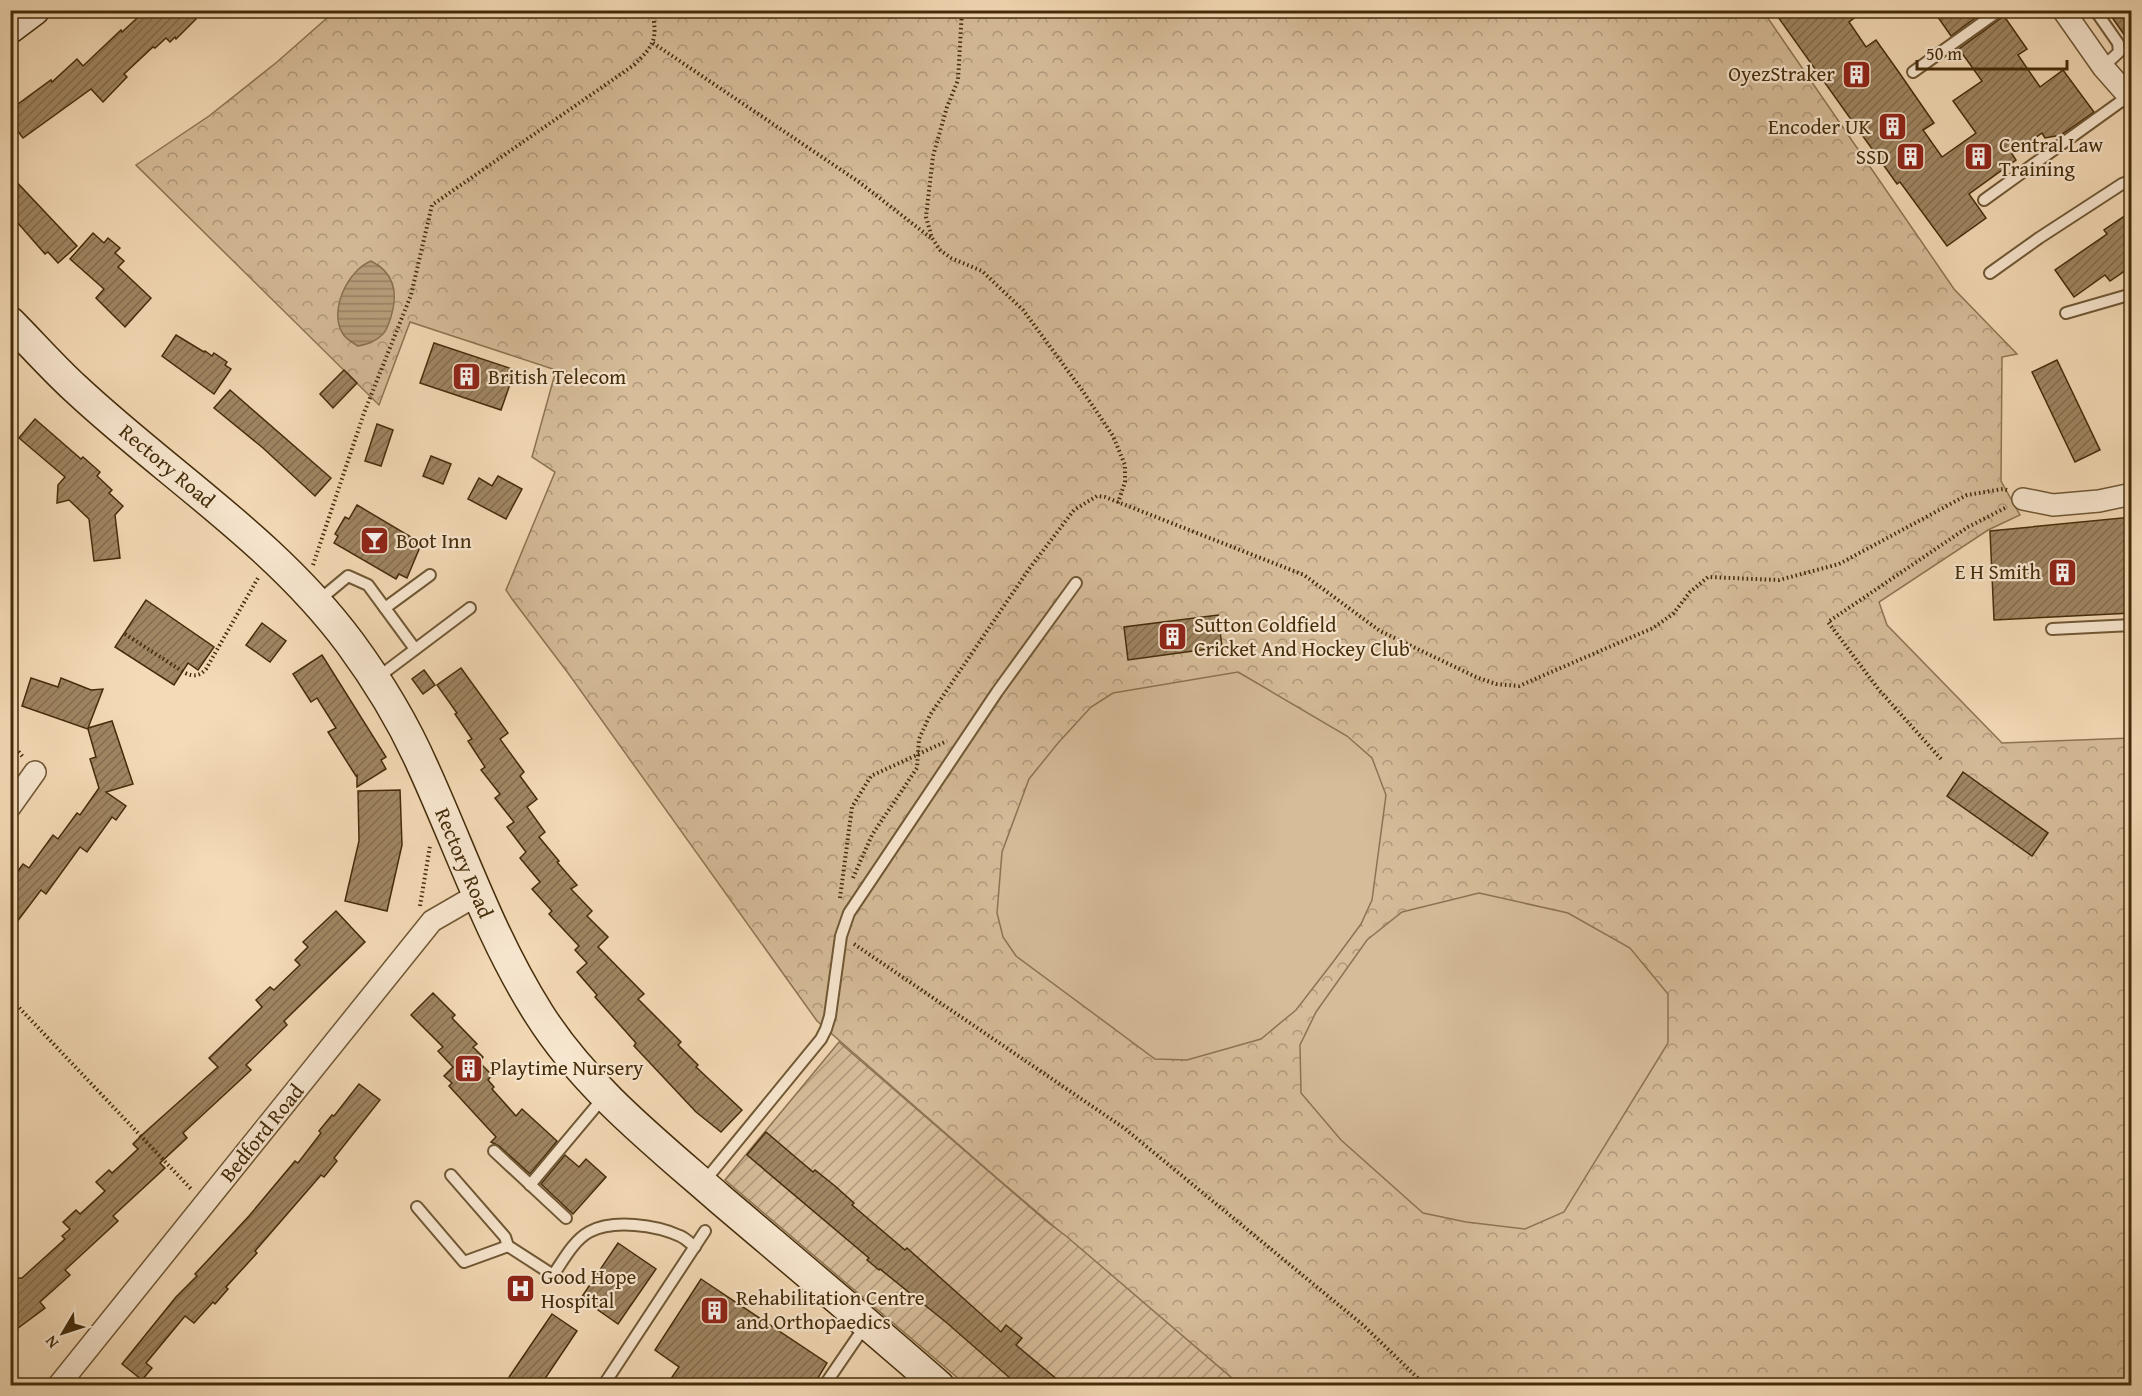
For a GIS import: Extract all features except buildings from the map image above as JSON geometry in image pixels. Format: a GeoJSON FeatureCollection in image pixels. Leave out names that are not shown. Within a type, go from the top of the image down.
{"type":"FeatureCollection","features":[{"type":"Feature","properties":{"kind":"street"},"geometry":{"type":"LineString","coordinates":[[10,28],[34,10]]}},
{"type":"Feature","properties":{"kind":"street"},"geometry":{"type":"LineString","coordinates":[[2063,10],[2103,67],[2129,99]]}},
{"type":"Feature","properties":{"kind":"street","name":"Rectory Road"},"geometry":{"type":"LineString","coordinates":[[10,322],[76,389],[271,556],[311,596],[350,643],[388,700],[423,765],[502,949],[541,1017],[569,1056],[649,1138],[939,1386]]}},
{"type":"Feature","properties":{"kind":"street"},"geometry":{"type":"LineString","coordinates":[[2024,499],[2053,505],[2098,501],[2132,494]]}},
{"type":"Feature","properties":{"kind":"street"},"geometry":{"type":"LineString","coordinates":[[10,807],[35,772]]}},
{"type":"Feature","properties":{"kind":"street","name":"Bedford Road"},"geometry":{"type":"LineString","coordinates":[[58,1386],[429,926],[447,911],[477,895]]}},
{"type":"Feature","properties":{"kind":"lane"},"geometry":{"type":"LineString","coordinates":[[1913,72],[2000,10]]}},
{"type":"Feature","properties":{"kind":"lane"},"geometry":{"type":"LineString","coordinates":[[2095,10],[2118,43],[2119,48],[2119,52],[2103,67]]}},
{"type":"Feature","properties":{"kind":"lane"},"geometry":{"type":"LineString","coordinates":[[1984,200],[2129,99]]}},
{"type":"Feature","properties":{"kind":"lane"},"geometry":{"type":"LineString","coordinates":[[1990,273],[2121,184],[2132,180]]}},
{"type":"Feature","properties":{"kind":"lane"},"geometry":{"type":"LineString","coordinates":[[2066,313],[2132,294]]}},
{"type":"Feature","properties":{"kind":"lane"},"geometry":{"type":"LineString","coordinates":[[385,608],[430,575]]}},
{"type":"Feature","properties":{"kind":"lane"},"geometry":{"type":"LineString","coordinates":[[311,596],[348,576],[369,585],[415,649]]}},
{"type":"Feature","properties":{"kind":"lane"},"geometry":{"type":"LineString","coordinates":[[703,1184],[821,1040],[830,1016],[842,936],[849,913],[997,692],[1076,583]]}},
{"type":"Feature","properties":{"kind":"lane"},"geometry":{"type":"LineString","coordinates":[[374,680],[470,608]]}},
{"type":"Feature","properties":{"kind":"lane"},"geometry":{"type":"LineString","coordinates":[[2052,630],[2132,625]]}},
{"type":"Feature","properties":{"kind":"lane"},"geometry":{"type":"LineString","coordinates":[[530,1185],[606,1095]]}},
{"type":"Feature","properties":{"kind":"lane"},"geometry":{"type":"LineString","coordinates":[[494,1151],[566,1218]]}},
{"type":"Feature","properties":{"kind":"lane"},"geometry":{"type":"LineString","coordinates":[[451,1175],[506,1237],[508,1246],[553,1275],[574,1244],[588,1232],[605,1227],[632,1224],[663,1230],[682,1236],[695,1247]]}},
{"type":"Feature","properties":{"kind":"lane"},"geometry":{"type":"LineString","coordinates":[[417,1207],[464,1262],[508,1246]]}},
{"type":"Feature","properties":{"kind":"lane"},"geometry":{"type":"LineString","coordinates":[[603,1386],[705,1231]]}},
{"type":"Feature","properties":{"kind":"lane"},"geometry":{"type":"LineString","coordinates":[[824,1386],[867,1323]]}},
{"type":"Feature","properties":{"kind":"path"},"geometry":{"type":"LineString","coordinates":[[311,596],[364,413],[411,295],[432,205],[634,65],[652,47],[655,25],[652,10]]}},
{"type":"Feature","properties":{"kind":"path"},"geometry":{"type":"LineString","coordinates":[[962,10],[958,80],[946,107],[933,156],[926,217],[932,238],[940,250],[951,258],[982,271],[1023,310],[1082,390],[1113,436],[1125,465],[1125,482],[1118,502]]}},
{"type":"Feature","properties":{"kind":"path"},"geometry":{"type":"LineString","coordinates":[[652,43],[859,182],[932,238]]}},
{"type":"Feature","properties":{"kind":"path"},"geometry":{"type":"LineString","coordinates":[[853,878],[872,835],[917,768],[919,739],[930,715],[1029,569],[1074,510],[1097,496],[1118,502],[1304,575],[1380,631],[1496,684],[1519,686],[1653,628],[1673,614],[1690,592],[1707,577],[1779,580],[1839,564],[1967,495],[2003,489],[2024,499]]}},
{"type":"Feature","properties":{"kind":"path"},"geometry":{"type":"LineString","coordinates":[[1941,759],[1879,690],[1828,622],[1968,527],[2024,499]]}},
{"type":"Feature","properties":{"kind":"path"},"geometry":{"type":"LineString","coordinates":[[125,634],[185,673],[192,676],[201,674],[271,556]]}},
{"type":"Feature","properties":{"kind":"path"},"geometry":{"type":"LineString","coordinates":[[848,889],[841,900],[852,807],[871,776],[974,728]]}},
{"type":"Feature","properties":{"kind":"path"},"geometry":{"type":"LineString","coordinates":[[429,926],[419,910],[432,834],[448,826]]}},
{"type":"Feature","properties":{"kind":"path"},"geometry":{"type":"LineString","coordinates":[[842,936],[1124,1128],[1362,1325],[1426,1386]]}},
{"type":"Feature","properties":{"kind":"path"},"geometry":{"type":"LineString","coordinates":[[10,998],[204,1204]]}},
{"type":"Feature","properties":{"kind":"green space"},"geometry":{"type":"Polygon","coordinates":[[[335,11],[1763,11],[1954,289],[2017,354],[2002,357],[2001,481],[2020,515],[1988,530],[1879,602],[1887,625],[2002,743],[2131,738],[2131,1379],[2125,1386],[1240,1385],[817,1021],[568,673],[512,599],[506,590],[555,472],[532,457],[556,370],[410,322],[379,405],[136,165],[209,116],[277,62],[335,11]]]}},
{"type":"Feature","properties":{"kind":"green space"},"geometry":{"type":"Polygon","coordinates":[[[1238,672],[1347,736],[1372,758],[1386,795],[1372,900],[1361,924],[1296,1010],[1261,1039],[1187,1060],[1155,1059],[1016,956],[1003,937],[997,913],[1002,852],[1029,779],[1091,707],[1113,693],[1238,672]]]}},
{"type":"Feature","properties":{"kind":"green space"},"geometry":{"type":"Polygon","coordinates":[[[1479,893],[1568,913],[1630,948],[1668,994],[1668,1043],[1564,1212],[1525,1229],[1466,1222],[1423,1213],[1341,1140],[1301,1093],[1300,1045],[1316,1012],[1367,940],[1402,912],[1479,893]]]}},
{"type":"Feature","properties":{"kind":"green space"},"geometry":{"type":"Polygon","coordinates":[[[839,1042],[1240,1385],[966,1385],[725,1180],[839,1042]]]}},
{"type":"Feature","properties":{"kind":"shaded area"},"geometry":{"type":"Polygon","coordinates":[[[371,261],[390,278],[394,292],[393,308],[383,334],[371,342],[358,346],[343,334],[339,325],[339,303],[348,282],[355,273],[371,261]]]}},
{"type":"Feature","properties":{"kind":"place","name":"OyezStraker"},"geometry":{"type":"Point","coordinates":[1856,74]}},
{"type":"Feature","properties":{"kind":"place","name":"Encoder UK"},"geometry":{"type":"Point","coordinates":[1892,127]}},
{"type":"Feature","properties":{"kind":"place","name":"SSD"},"geometry":{"type":"Point","coordinates":[1910,157]}},
{"type":"Feature","properties":{"kind":"place","name":"Central Law Training"},"geometry":{"type":"Point","coordinates":[1978,157]}},
{"type":"Feature","properties":{"kind":"place","name":"British Telecom"},"geometry":{"type":"Point","coordinates":[467,377]}},
{"type":"Feature","properties":{"kind":"place","name":"Boot Inn"},"geometry":{"type":"Point","coordinates":[375,541]}},
{"type":"Feature","properties":{"kind":"place","name":"E H Smith"},"geometry":{"type":"Point","coordinates":[2062,572]}},
{"type":"Feature","properties":{"kind":"place","name":"Sutton Coldfield Cricket And Hockey Club"},"geometry":{"type":"Point","coordinates":[1173,637]}},
{"type":"Feature","properties":{"kind":"place","name":"Playtime Nursery"},"geometry":{"type":"Point","coordinates":[469,1068]}},
{"type":"Feature","properties":{"kind":"place","name":"Good Hope Hospital"},"geometry":{"type":"Point","coordinates":[520,1289]}},
{"type":"Feature","properties":{"kind":"place","name":"Rehabilitation Centre and Orthopaedics"},"geometry":{"type":"Point","coordinates":[715,1310]}}]}
